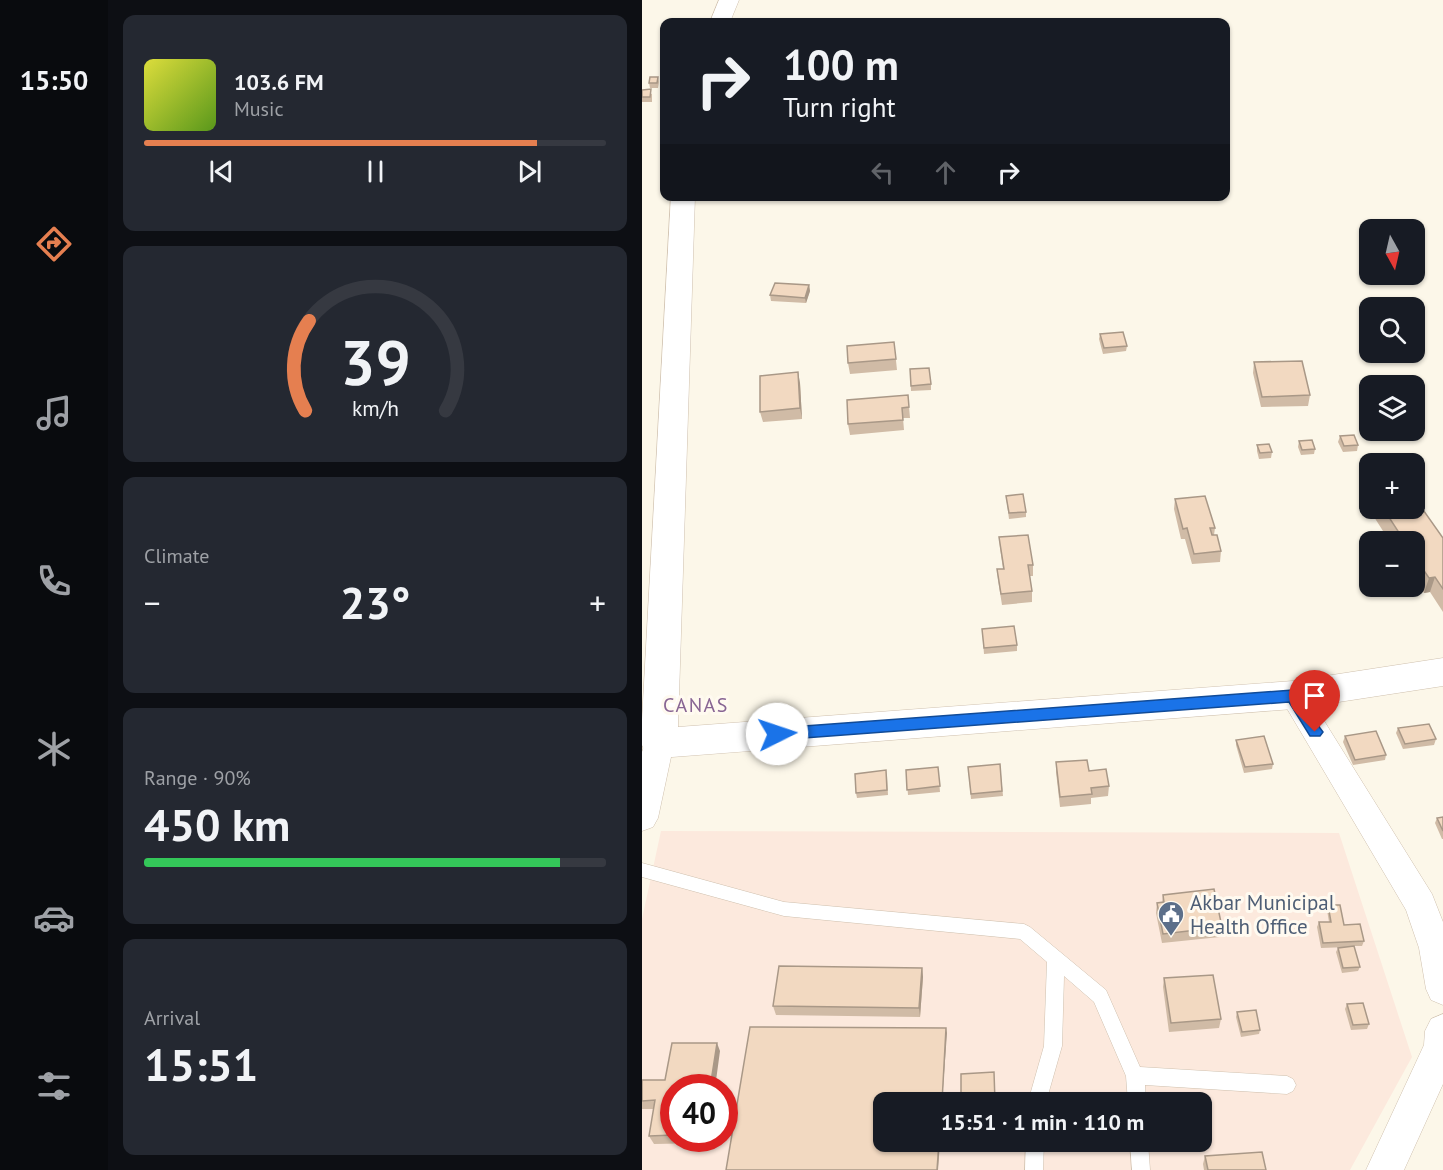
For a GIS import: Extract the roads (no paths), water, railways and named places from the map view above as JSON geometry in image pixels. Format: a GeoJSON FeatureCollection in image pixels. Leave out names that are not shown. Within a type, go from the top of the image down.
{"type":"FeatureCollection","features":[{"type":"Feature","properties":{"kind":"street"},"geometry":{"type":"LineString","coordinates":[[722,18],[729,0]]}},
{"type":"Feature","properties":{"kind":"street"},"geometry":{"type":"LineString","coordinates":[[642,818],[659,743],[683,201]]}},
{"type":"Feature","properties":{"kind":"street"},"geometry":{"type":"LineString","coordinates":[[659,743],[1293,696],[1443,672]]}},
{"type":"Feature","properties":{"kind":"street"},"geometry":{"type":"LineString","coordinates":[[1293,696],[1420,904],[1436,948],[1443,989]]}},
{"type":"Feature","properties":{"kind":"street"},"geometry":{"type":"LineString","coordinates":[[1385,1170],[1442,1046],[1443,1031]]}},
{"type":"Feature","properties":{"kind":"lane"},"geometry":{"type":"LineString","coordinates":[[642,870],[783,909],[1024,932],[1100,996],[1135,1076],[1136,1092]]}},
{"type":"Feature","properties":{"kind":"lane"},"geometry":{"type":"LineString","coordinates":[[1040,1092],[1053,1046],[1056,959]]}},
{"type":"Feature","properties":{"kind":"lane"},"geometry":{"type":"LineString","coordinates":[[1135,1076],[1287,1085]]}},
{"type":"Feature","properties":{"kind":"lane"},"geometry":{"type":"LineString","coordinates":[[1034,1170],[1035,1152]]}},
{"type":"Feature","properties":{"kind":"lane"},"geometry":{"type":"LineString","coordinates":[[1140,1152],[1141,1170]]}},
{"type":"Feature","properties":{"kind":"place","name":"Akbar Municipal Health Office"},"geometry":{"type":"Point","coordinates":[1171,937]}},
{"type":"Feature","properties":{"kind":"district","name":"CANAS"},"geometry":{"type":"Point","coordinates":[696,705]}}]}
